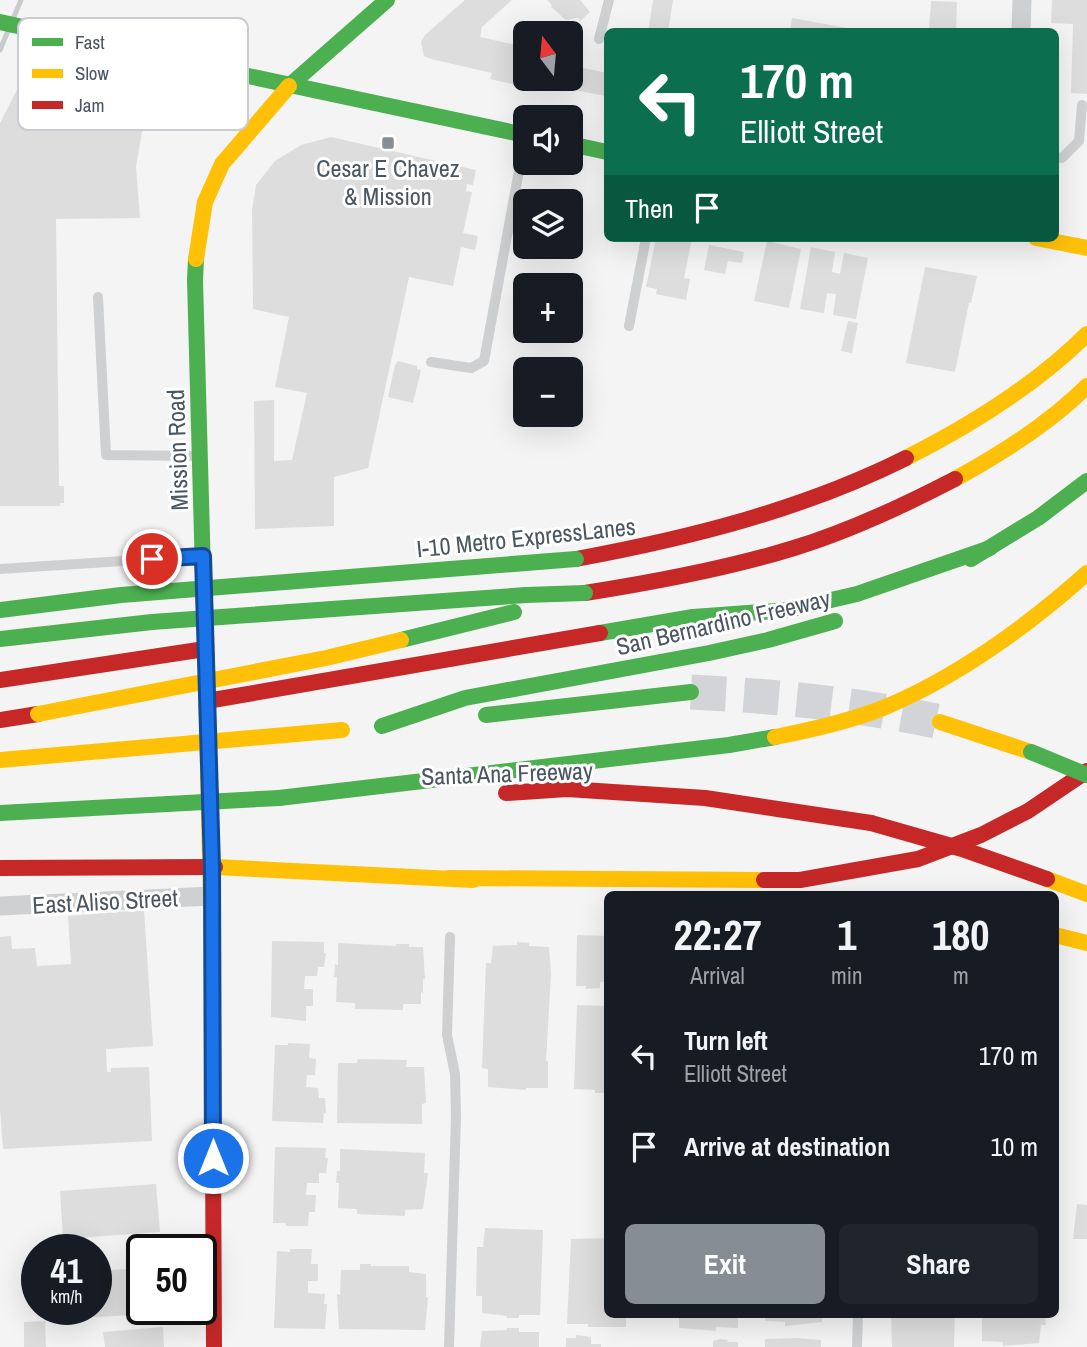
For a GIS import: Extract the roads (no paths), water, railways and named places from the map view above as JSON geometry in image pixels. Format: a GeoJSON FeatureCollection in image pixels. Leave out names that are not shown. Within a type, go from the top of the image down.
{"type":"FeatureCollection","features":[{"type":"Feature","properties":{"kind":"main road","name":"Mission Road"},"geometry":{"type":"LineString","coordinates":[[214,1347],[212,867],[195,280],[198,237],[205,202],[222,164],[289,86],[387,0]]}},
{"type":"Feature","properties":{"kind":"main road"},"geometry":{"type":"LineString","coordinates":[[0,22],[18,26]]}},
{"type":"Feature","properties":{"kind":"main road"},"geometry":{"type":"LineString","coordinates":[[248,77],[513,133]]}},
{"type":"Feature","properties":{"kind":"main road"},"geometry":{"type":"LineString","coordinates":[[583,147],[604,151]]}},
{"type":"Feature","properties":{"kind":"main road"},"geometry":{"type":"LineString","coordinates":[[1056,242],[1087,248]]}},
{"type":"Feature","properties":{"kind":"main road","name":"I-10 Metro ExpressLanes"},"geometry":{"type":"LineString","coordinates":[[0,610],[121,596],[576,559],[650,547],[736,525],[821,497],[889,467],[958,431],[1014,395],[1075,347],[1087,334]]}},
{"type":"Feature","properties":{"kind":"main road"},"geometry":{"type":"LineString","coordinates":[[0,720],[326,658],[585,593],[648,583],[794,548],[866,521],[980,465],[1075,398],[1087,386]]}},
{"type":"Feature","properties":{"kind":"main road"},"geometry":{"type":"LineString","coordinates":[[889,600],[990,548],[1038,518],[1087,481]]}},
{"type":"Feature","properties":{"kind":"main road"},"geometry":{"type":"LineString","coordinates":[[207,701],[693,617],[788,610],[857,594],[990,548]]}},
{"type":"Feature","properties":{"kind":"main road"},"geometry":{"type":"LineString","coordinates":[[279,797],[729,745],[818,729],[883,708],[991,649],[1047,609],[1087,573]]}},
{"type":"Feature","properties":{"kind":"main road"},"geometry":{"type":"LineString","coordinates":[[0,639],[152,622],[585,593]]}},
{"type":"Feature","properties":{"kind":"main road","name":"San Bernardino Freeway"},"geometry":{"type":"LineString","coordinates":[[362,728],[465,698],[709,653],[768,640],[845,617]]}},
{"type":"Feature","properties":{"kind":"main road"},"geometry":{"type":"LineString","coordinates":[[0,680],[205,649]]}},
{"type":"Feature","properties":{"kind":"main road"},"geometry":{"type":"LineString","coordinates":[[0,760],[362,728],[691,692]]}},
{"type":"Feature","properties":{"kind":"main road"},"geometry":{"type":"LineString","coordinates":[[940,722],[1087,773]]}},
{"type":"Feature","properties":{"kind":"main road"},"geometry":{"type":"LineString","coordinates":[[449,878],[800,880],[918,859],[981,835],[1028,811],[1087,773]]}},
{"type":"Feature","properties":{"kind":"main road","name":"Santa Ana Freeway"},"geometry":{"type":"LineString","coordinates":[[486,794],[567,789],[705,798],[870,823],[962,849],[1087,894]]}},
{"type":"Feature","properties":{"kind":"main road","name":"Santa Ana Freeway"},"geometry":{"type":"LineString","coordinates":[[0,813],[279,797],[325,805],[405,800]]}},
{"type":"Feature","properties":{"kind":"main road"},"geometry":{"type":"LineString","coordinates":[[0,868],[212,867],[449,878],[619,891]]}},
{"type":"Feature","properties":{"kind":"main road"},"geometry":{"type":"LineString","coordinates":[[1059,936],[1087,943]]}},
{"type":"Feature","properties":{"kind":"street"},"geometry":{"type":"LineString","coordinates":[[1021,28],[1022,0]]}},
{"type":"Feature","properties":{"kind":"street","name":"East Aliso Street"},"geometry":{"type":"LineString","coordinates":[[0,906],[211,896]]}},
{"type":"Feature","properties":{"kind":"lane"},"geometry":{"type":"LineString","coordinates":[[599,39],[609,0]]}},
{"type":"Feature","properties":{"kind":"lane"},"geometry":{"type":"LineString","coordinates":[[1059,158],[1062,158],[1079,141],[1082,104]]}},
{"type":"Feature","properties":{"kind":"lane"},"geometry":{"type":"LineString","coordinates":[[431,362],[471,368],[484,361],[518,175]]}},
{"type":"Feature","properties":{"kind":"lane"},"geometry":{"type":"LineString","coordinates":[[629,326],[645,242]]}},
{"type":"Feature","properties":{"kind":"lane"},"geometry":{"type":"LineString","coordinates":[[98,297],[106,455],[200,456]]}},
{"type":"Feature","properties":{"kind":"lane"},"geometry":{"type":"LineString","coordinates":[[0,569],[203,556]]}},
{"type":"Feature","properties":{"kind":"lane"},"geometry":{"type":"LineString","coordinates":[[449,1347],[456,1116],[455,1074],[447,1035],[450,937]]}},
{"type":"Feature","properties":{"kind":"lane"},"geometry":{"type":"LineString","coordinates":[[857,1347],[858,1318]]}},
{"type":"Feature","properties":{"kind":"tunnel"},"geometry":{"type":"LineString","coordinates":[[691,692],[816,702],[940,722]]}},
{"type":"Feature","properties":{"kind":"railway"},"geometry":{"type":"LineString","coordinates":[[0,50],[21,0]]}},
{"type":"Feature","properties":{"kind":"place","name":"Cesar E Chavez & Mission"},"geometry":{"type":"Point","coordinates":[388,143]}}]}
